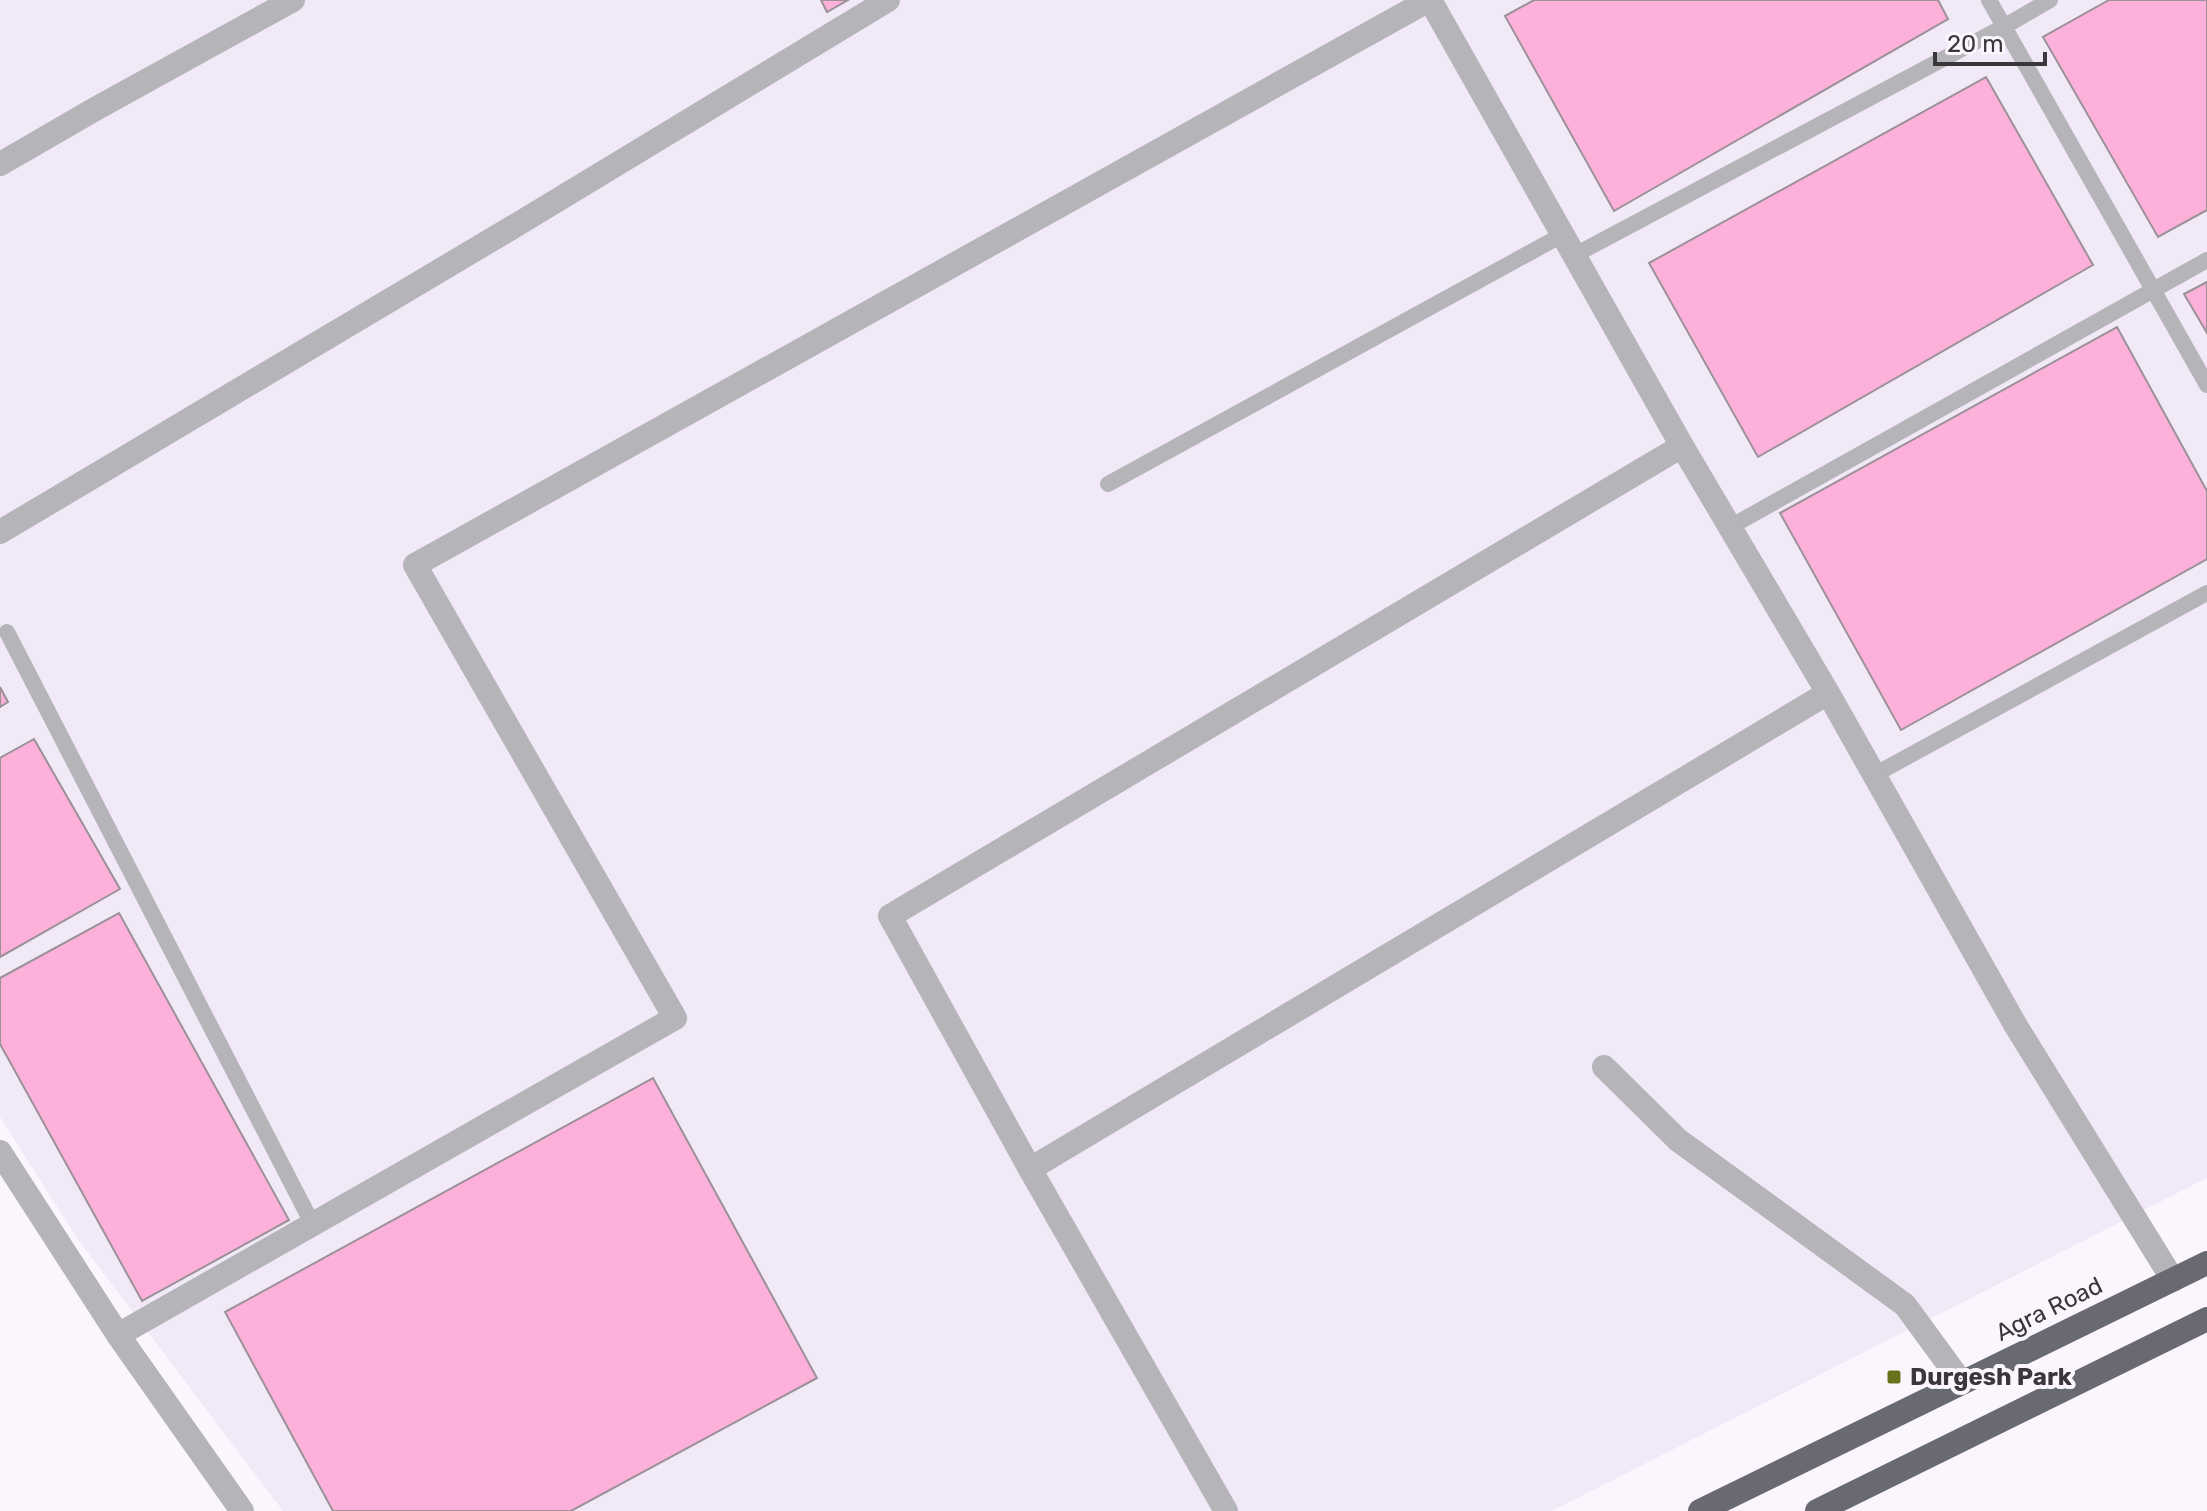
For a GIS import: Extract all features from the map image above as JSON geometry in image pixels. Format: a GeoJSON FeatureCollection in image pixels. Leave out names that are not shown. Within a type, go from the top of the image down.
{"type":"FeatureCollection","features":[{"type":"Feature","properties":{"kind":"highway","name":"Agra Road"},"geometry":{"type":"LineString","coordinates":[[1700,1511],[2207,1263]]}},
{"type":"Feature","properties":{"kind":"highway"},"geometry":{"type":"LineString","coordinates":[[1817,1511],[2207,1319]]}},
{"type":"Feature","properties":{"kind":"street"},"geometry":{"type":"LineString","coordinates":[[0,164],[293,0]]}},
{"type":"Feature","properties":{"kind":"street"},"geometry":{"type":"LineString","coordinates":[[0,532],[888,0]]}},
{"type":"Feature","properties":{"kind":"street"},"geometry":{"type":"LineString","coordinates":[[118,1335],[675,1018],[415,565],[1430,0],[2016,1026],[2173,1280]]}},
{"type":"Feature","properties":{"kind":"street"},"geometry":{"type":"LineString","coordinates":[[1226,1511],[1030,1169],[890,916],[1682,446]]}},
{"type":"Feature","properties":{"kind":"street"},"geometry":{"type":"LineString","coordinates":[[1030,1169],[1828,693]]}},
{"type":"Feature","properties":{"kind":"street"},"geometry":{"type":"LineString","coordinates":[[1604,1067],[1678,1140],[1905,1305],[1962,1383]]}},
{"type":"Feature","properties":{"kind":"street"},"geometry":{"type":"LineString","coordinates":[[0,1152],[118,1335],[242,1511]]}},
{"type":"Feature","properties":{"kind":"lane"},"geometry":{"type":"LineString","coordinates":[[1989,0],[2207,385]]}},
{"type":"Feature","properties":{"kind":"lane"},"geometry":{"type":"LineString","coordinates":[[1108,484],[1568,246],[2005,26],[2050,0]]}},
{"type":"Feature","properties":{"kind":"lane"},"geometry":{"type":"LineString","coordinates":[[1730,527],[2207,260]]}},
{"type":"Feature","properties":{"kind":"lane"},"geometry":{"type":"LineString","coordinates":[[1874,775],[2207,593]]}},
{"type":"Feature","properties":{"kind":"lane"},"geometry":{"type":"LineString","coordinates":[[7,632],[313,1225]]}},
{"type":"Feature","properties":{"kind":"shaded area"},"geometry":{"type":"Polygon","coordinates":[[[0,0],[2207,0],[2207,1178],[1552,1511],[283,1511],[79,1241],[0,1117],[0,0]]]}},
{"type":"Feature","properties":{"kind":"building"},"geometry":{"type":"Polygon","coordinates":[[[821,0],[848,0],[827,12],[821,0]]]}},
{"type":"Feature","properties":{"kind":"building"},"geometry":{"type":"Polygon","coordinates":[[[1534,0],[1938,0],[1948,19],[1614,211],[1505,16],[1534,0]]]}},
{"type":"Feature","properties":{"kind":"building"},"geometry":{"type":"Polygon","coordinates":[[[2109,0],[2207,0],[2207,210],[2158,237],[2043,37],[2109,0]]]}},
{"type":"Feature","properties":{"kind":"building"},"geometry":{"type":"Polygon","coordinates":[[[1986,77],[2093,265],[1758,457],[1649,263],[1986,77]]]}},
{"type":"Feature","properties":{"kind":"building"},"geometry":{"type":"Polygon","coordinates":[[[2207,282],[2207,333],[2184,294],[2207,282]]]}},
{"type":"Feature","properties":{"kind":"building"},"geometry":{"type":"Polygon","coordinates":[[[2117,327],[2207,491],[2207,559],[1901,730],[1780,513],[2117,327]]]}},
{"type":"Feature","properties":{"kind":"building"},"geometry":{"type":"Polygon","coordinates":[[[0,687],[8,702],[0,707],[0,687]]]}},
{"type":"Feature","properties":{"kind":"building"},"geometry":{"type":"Polygon","coordinates":[[[34,739],[120,889],[0,957],[0,758],[34,739]]]}},
{"type":"Feature","properties":{"kind":"building"},"geometry":{"type":"Polygon","coordinates":[[[119,913],[289,1220],[142,1301],[0,1044],[0,978],[119,913]]]}},
{"type":"Feature","properties":{"kind":"building"},"geometry":{"type":"Polygon","coordinates":[[[653,1078],[817,1378],[571,1511],[333,1511],[225,1312],[653,1078]]]}},
{"type":"Feature","properties":{"kind":"place","name":"Durgesh Park"},"geometry":{"type":"Point","coordinates":[1894,1377]}}]}
